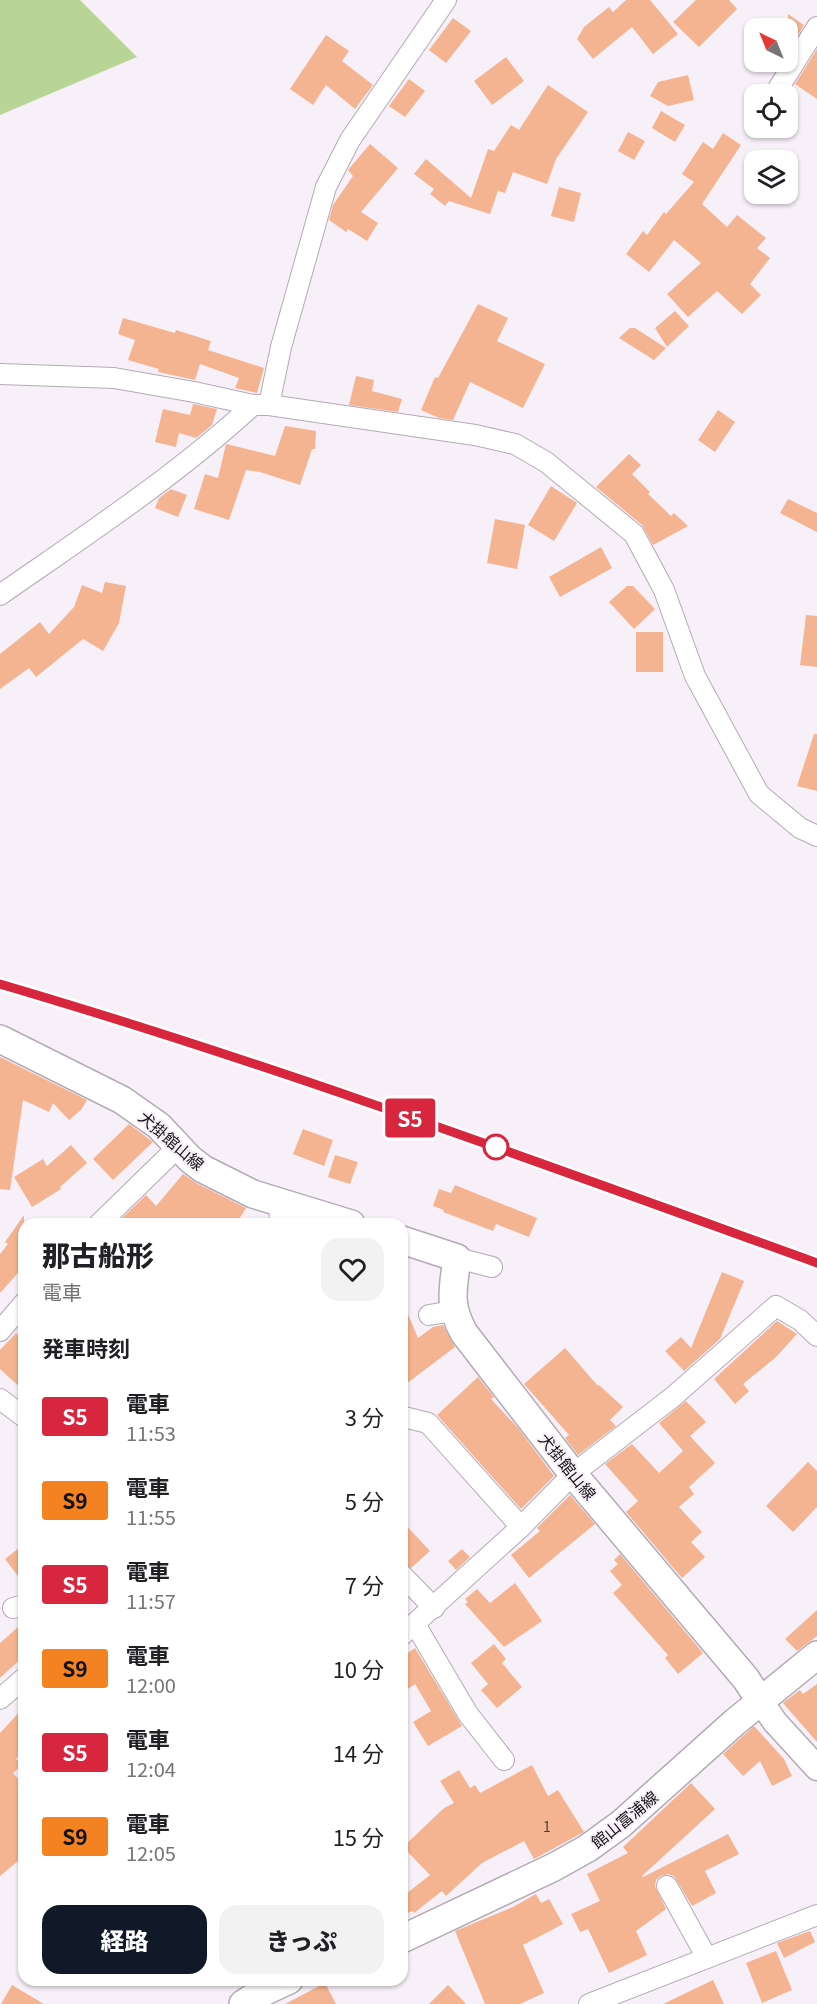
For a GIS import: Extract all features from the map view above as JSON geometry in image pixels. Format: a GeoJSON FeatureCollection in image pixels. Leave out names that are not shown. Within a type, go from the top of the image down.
{"type":"FeatureCollection","features":[{"type":"Feature","properties":{"kind":"main road","name":"犬掛館山線"},"geometry":{"type":"LineString","coordinates":[[0,1039],[122,1100],[159,1126],[203,1169],[253,1194],[280,1213],[312,1218]]}},
{"type":"Feature","properties":{"kind":"main road"},"geometry":{"type":"LineString","coordinates":[[408,1242],[457,1258]]}},
{"type":"Feature","properties":{"kind":"main road","name":"犬掛館山線"},"geometry":{"type":"LineString","coordinates":[[457,1258],[453,1292],[441,1313],[464,1333],[573,1474],[746,1679],[761,1702]]}},
{"type":"Feature","properties":{"kind":"main road","name":"館山富浦線"},"geometry":{"type":"LineString","coordinates":[[408,1937],[554,1868],[588,1848],[621,1824],[735,1722],[817,1655]]}},
{"type":"Feature","properties":{"kind":"main road"},"geometry":{"type":"LineString","coordinates":[[243,2004],[281,1989]]}},
{"type":"Feature","properties":{"kind":"street"},"geometry":{"type":"LineString","coordinates":[[0,594],[112,516],[261,405],[281,347],[326,187],[350,140],[446,0]]}},
{"type":"Feature","properties":{"kind":"street"},"geometry":{"type":"LineString","coordinates":[[781,84],[817,27]]}},
{"type":"Feature","properties":{"kind":"street"},"geometry":{"type":"LineString","coordinates":[[0,374],[114,378],[261,405],[475,435],[515,444],[546,462],[634,534],[664,590],[695,676],[759,794],[800,828],[817,836]]}},
{"type":"Feature","properties":{"kind":"street"},"geometry":{"type":"LineString","coordinates":[[105,1218],[178,1147]]}},
{"type":"Feature","properties":{"kind":"street"},"geometry":{"type":"LineString","coordinates":[[457,1258],[492,1267]]}},
{"type":"Feature","properties":{"kind":"street"},"geometry":{"type":"LineString","coordinates":[[504,1760],[408,1630],[521,1527],[573,1474],[675,1396],[776,1306],[800,1320],[817,1335]]}},
{"type":"Feature","properties":{"kind":"street"},"geometry":{"type":"LineString","coordinates":[[0,1331],[18,1310]]}},
{"type":"Feature","properties":{"kind":"street"},"geometry":{"type":"LineString","coordinates":[[0,1399],[18,1412]]}},
{"type":"Feature","properties":{"kind":"street"},"geometry":{"type":"LineString","coordinates":[[408,1418],[428,1423],[521,1527]]}},
{"type":"Feature","properties":{"kind":"street"},"geometry":{"type":"LineString","coordinates":[[408,1581],[434,1608]]}},
{"type":"Feature","properties":{"kind":"street"},"geometry":{"type":"LineString","coordinates":[[0,1699],[18,1683]]}},
{"type":"Feature","properties":{"kind":"street"},"geometry":{"type":"LineString","coordinates":[[761,1702],[775,1722],[817,1768]]}},
{"type":"Feature","properties":{"kind":"street"},"geometry":{"type":"LineString","coordinates":[[667,1886],[707,1958]]}},
{"type":"Feature","properties":{"kind":"street"},"geometry":{"type":"LineString","coordinates":[[601,2002],[817,1915]]}},
{"type":"Feature","properties":{"kind":"green space"},"geometry":{"type":"Polygon","coordinates":[[[0,0],[80,0],[137,57],[0,115],[0,0]]]}},
{"type":"Feature","properties":{"kind":"building"},"geometry":{"type":"Polygon","coordinates":[[[626,0],[650,0],[678,34],[653,54],[632,27],[593,59],[577,39],[584,27],[609,7],[613,12],[626,0]]]}},
{"type":"Feature","properties":{"kind":"building"},"geometry":{"type":"Polygon","coordinates":[[[696,0],[729,0],[737,9],[699,47],[673,22],[696,0]]]}},
{"type":"Feature","properties":{"kind":"building"},"geometry":{"type":"Polygon","coordinates":[[[453,18],[471,31],[446,63],[429,50],[453,18]]]}},
{"type":"Feature","properties":{"kind":"building"},"geometry":{"type":"Polygon","coordinates":[[[798,21],[804,25],[798,35],[798,21]]]}},
{"type":"Feature","properties":{"kind":"building"},"geometry":{"type":"Polygon","coordinates":[[[326,35],[349,51],[342,61],[373,85],[355,109],[326,85],[313,105],[290,89],[326,35]]]}},
{"type":"Feature","properties":{"kind":"building"},"geometry":{"type":"Polygon","coordinates":[[[817,49],[817,99],[795,84],[817,49]]]}},
{"type":"Feature","properties":{"kind":"building"},"geometry":{"type":"Polygon","coordinates":[[[506,57],[524,81],[492,105],[474,81],[506,57]]]}},
{"type":"Feature","properties":{"kind":"building"},"geometry":{"type":"Polygon","coordinates":[[[688,75],[694,100],[668,106],[650,96],[658,82],[688,75]]]}},
{"type":"Feature","properties":{"kind":"building"},"geometry":{"type":"Polygon","coordinates":[[[409,79],[425,91],[405,117],[389,106],[409,79]]]}},
{"type":"Feature","properties":{"kind":"building"},"geometry":{"type":"Polygon","coordinates":[[[548,85],[588,112],[556,159],[547,184],[513,172],[505,193],[498,191],[490,214],[449,201],[445,206],[430,194],[434,189],[414,174],[426,159],[471,198],[488,149],[494,151],[511,125],[519,130],[548,85]]]}},
{"type":"Feature","properties":{"kind":"building"},"geometry":{"type":"Polygon","coordinates":[[[661,111],[685,125],[675,142],[652,128],[661,111]]]}},
{"type":"Feature","properties":{"kind":"building"},"geometry":{"type":"Polygon","coordinates":[[[628,132],[645,141],[634,160],[618,151],[628,132]]]}},
{"type":"Feature","properties":{"kind":"building"},"geometry":{"type":"Polygon","coordinates":[[[723,133],[741,145],[702,204],[727,227],[737,215],[766,238],[757,248],[770,258],[750,284],[761,295],[742,314],[717,291],[688,317],[667,294],[701,263],[674,240],[649,272],[626,254],[643,231],[647,235],[664,212],[666,214],[694,182],[682,174],[703,142],[713,149],[723,133]]]}},
{"type":"Feature","properties":{"kind":"building"},"geometry":{"type":"Polygon","coordinates":[[[370,144],[398,168],[361,212],[378,223],[367,241],[348,229],[346,232],[329,220],[333,205],[353,176],[348,170],[370,144]]]}},
{"type":"Feature","properties":{"kind":"building"},"geometry":{"type":"Polygon","coordinates":[[[559,187],[581,193],[574,222],[551,216],[559,187]]]}},
{"type":"Feature","properties":{"kind":"building"},"geometry":{"type":"Polygon","coordinates":[[[478,304],[508,318],[497,341],[545,364],[523,408],[470,382],[453,420],[439,418],[421,410],[435,377],[438,378],[478,304]]]}},
{"type":"Feature","properties":{"kind":"building"},"geometry":{"type":"Polygon","coordinates":[[[675,311],[689,326],[667,347],[655,328],[675,311]]]}},
{"type":"Feature","properties":{"kind":"building"},"geometry":{"type":"Polygon","coordinates":[[[123,318],[211,341],[208,350],[264,368],[257,393],[235,388],[239,378],[200,364],[195,380],[158,372],[159,369],[128,360],[135,340],[118,334],[123,318]]]}},
{"type":"Feature","properties":{"kind":"building"},"geometry":{"type":"Polygon","coordinates":[[[630,328],[635,328],[666,348],[654,360],[619,338],[630,328]]]}},
{"type":"Feature","properties":{"kind":"building"},"geometry":{"type":"Polygon","coordinates":[[[356,376],[374,380],[372,391],[402,399],[398,412],[349,405],[356,376]]]}},
{"type":"Feature","properties":{"kind":"building"},"geometry":{"type":"Polygon","coordinates":[[[193,404],[217,409],[212,425],[196,438],[179,433],[176,447],[155,442],[163,409],[190,415],[193,404]]]}},
{"type":"Feature","properties":{"kind":"building"},"geometry":{"type":"Polygon","coordinates":[[[718,410],[735,422],[715,452],[698,440],[718,410]]]}},
{"type":"Feature","properties":{"kind":"building"},"geometry":{"type":"Polygon","coordinates":[[[285,426],[316,431],[315,449],[312,449],[300,485],[260,472],[246,470],[229,520],[194,509],[205,474],[218,478],[226,444],[275,456],[285,426]]]}},
{"type":"Feature","properties":{"kind":"building"},"geometry":{"type":"Polygon","coordinates":[[[629,454],[641,465],[632,474],[650,492],[648,494],[671,516],[674,513],[688,526],[653,545],[642,525],[596,487],[629,454]]]}},
{"type":"Feature","properties":{"kind":"building"},"geometry":{"type":"Polygon","coordinates":[[[551,486],[577,503],[554,541],[528,525],[551,486]]]}},
{"type":"Feature","properties":{"kind":"building"},"geometry":{"type":"Polygon","coordinates":[[[171,489],[187,495],[178,517],[155,508],[159,498],[171,489]]]}},
{"type":"Feature","properties":{"kind":"building"},"geometry":{"type":"Polygon","coordinates":[[[788,499],[817,513],[817,532],[780,513],[788,499]]]}},
{"type":"Feature","properties":{"kind":"building"},"geometry":{"type":"Polygon","coordinates":[[[495,519],[525,525],[517,569],[487,563],[495,519]]]}},
{"type":"Feature","properties":{"kind":"building"},"geometry":{"type":"Polygon","coordinates":[[[601,547],[612,568],[560,597],[549,577],[601,547]]]}},
{"type":"Feature","properties":{"kind":"building"},"geometry":{"type":"Polygon","coordinates":[[[105,582],[126,586],[119,623],[103,651],[83,639],[36,677],[29,668],[0,689],[0,654],[40,622],[49,634],[74,607],[82,585],[102,593],[105,582]]]}},
{"type":"Feature","properties":{"kind":"building"},"geometry":{"type":"Polygon","coordinates":[[[627,586],[633,586],[655,609],[634,629],[609,602],[627,586]]]}},
{"type":"Feature","properties":{"kind":"building"},"geometry":{"type":"Polygon","coordinates":[[[806,615],[817,616],[817,667],[800,665],[806,615]]]}},
{"type":"Feature","properties":{"kind":"building"},"geometry":{"type":"Polygon","coordinates":[[[636,632],[663,632],[663,672],[636,672],[636,632]]]}},
{"type":"Feature","properties":{"kind":"building"},"geometry":{"type":"Polygon","coordinates":[[[814,734],[817,734],[817,791],[797,786],[814,734]]]}},
{"type":"Feature","properties":{"kind":"building"},"geometry":{"type":"Polygon","coordinates":[[[0,1057],[87,1100],[81,1110],[69,1120],[53,1103],[49,1112],[23,1100],[10,1190],[0,1189],[0,1057]]]}},
{"type":"Feature","properties":{"kind":"building"},"geometry":{"type":"Polygon","coordinates":[[[129,1124],[153,1142],[113,1180],[93,1159],[129,1124]]]}},
{"type":"Feature","properties":{"kind":"building"},"geometry":{"type":"Polygon","coordinates":[[[303,1129],[333,1140],[324,1166],[293,1154],[303,1129]]]}},
{"type":"Feature","properties":{"kind":"building"},"geometry":{"type":"Polygon","coordinates":[[[71,1145],[87,1163],[60,1187],[61,1189],[32,1207],[14,1177],[43,1159],[47,1166],[71,1145]]]}},
{"type":"Feature","properties":{"kind":"building"},"geometry":{"type":"Polygon","coordinates":[[[335,1155],[358,1162],[350,1184],[328,1177],[335,1155]]]}},
{"type":"Feature","properties":{"kind":"building"},"geometry":{"type":"Polygon","coordinates":[[[183,1174],[246,1208],[240,1218],[122,1218],[146,1195],[156,1206],[183,1174]]]}},
{"type":"Feature","properties":{"kind":"building"},"geometry":{"type":"Polygon","coordinates":[[[455,1185],[537,1218],[529,1237],[496,1224],[493,1231],[433,1206],[439,1189],[451,1193],[455,1185]]]}},
{"type":"Feature","properties":{"kind":"building"},"geometry":{"type":"Polygon","coordinates":[[[18,1224],[18,1273],[0,1293],[0,1254],[8,1244],[5,1242],[18,1224]]]}},
{"type":"Feature","properties":{"kind":"building"},"geometry":{"type":"Polygon","coordinates":[[[722,1272],[744,1281],[720,1339],[684,1371],[665,1351],[681,1337],[691,1348],[722,1272]]]}},
{"type":"Feature","properties":{"kind":"building"},"geometry":{"type":"Polygon","coordinates":[[[408,1314],[418,1338],[433,1327],[443,1325],[455,1347],[408,1382],[408,1314]]]}},
{"type":"Feature","properties":{"kind":"building"},"geometry":{"type":"Polygon","coordinates":[[[777,1321],[797,1334],[775,1358],[743,1384],[749,1391],[735,1404],[714,1379],[777,1321]]]}},
{"type":"Feature","properties":{"kind":"building"},"geometry":{"type":"Polygon","coordinates":[[[16,1333],[18,1335],[18,1386],[0,1369],[0,1350],[16,1333]]]}},
{"type":"Feature","properties":{"kind":"building"},"geometry":{"type":"Polygon","coordinates":[[[565,1348],[598,1386],[623,1407],[610,1420],[616,1426],[578,1455],[565,1438],[569,1435],[524,1384],[565,1348]]]}},
{"type":"Feature","properties":{"kind":"building"},"geometry":{"type":"Polygon","coordinates":[[[478,1377],[494,1397],[491,1399],[518,1428],[554,1476],[521,1509],[437,1415],[478,1377]]]}},
{"type":"Feature","properties":{"kind":"building"},"geometry":{"type":"Polygon","coordinates":[[[686,1401],[706,1422],[690,1436],[715,1463],[689,1487],[694,1494],[679,1507],[702,1532],[691,1542],[705,1557],[682,1578],[626,1512],[638,1501],[605,1464],[632,1444],[659,1473],[683,1451],[659,1423],[686,1401]]]}},
{"type":"Feature","properties":{"kind":"building"},"geometry":{"type":"Polygon","coordinates":[[[808,1462],[817,1471],[817,1507],[793,1532],[766,1506],[808,1462]]]}},
{"type":"Feature","properties":{"kind":"building"},"geometry":{"type":"Polygon","coordinates":[[[570,1495],[595,1524],[529,1578],[511,1555],[540,1531],[537,1528],[570,1495]]]}},
{"type":"Feature","properties":{"kind":"building"},"geometry":{"type":"Polygon","coordinates":[[[408,1527],[430,1551],[411,1568],[408,1566],[408,1527]]]}},
{"type":"Feature","properties":{"kind":"building"},"geometry":{"type":"Polygon","coordinates":[[[18,1549],[18,1576],[5,1559],[18,1549]]]}},
{"type":"Feature","properties":{"kind":"building"},"geometry":{"type":"Polygon","coordinates":[[[462,1549],[470,1557],[456,1570],[448,1561],[462,1549]]]}},
{"type":"Feature","properties":{"kind":"building"},"geometry":{"type":"Polygon","coordinates":[[[620,1554],[703,1653],[678,1674],[665,1658],[668,1655],[613,1593],[622,1585],[610,1571],[618,1564],[614,1560],[620,1554]]]}},
{"type":"Feature","properties":{"kind":"building"},"geometry":{"type":"Polygon","coordinates":[[[515,1583],[542,1621],[504,1647],[465,1604],[468,1602],[465,1599],[477,1589],[490,1603],[515,1583]]]}},
{"type":"Feature","properties":{"kind":"building"},"geometry":{"type":"Polygon","coordinates":[[[817,1610],[817,1636],[797,1651],[785,1639],[817,1610]]]}},
{"type":"Feature","properties":{"kind":"building"},"geometry":{"type":"Polygon","coordinates":[[[18,1627],[18,1662],[0,1678],[0,1643],[18,1627]]]}},
{"type":"Feature","properties":{"kind":"building"},"geometry":{"type":"Polygon","coordinates":[[[494,1644],[506,1659],[502,1663],[522,1687],[497,1708],[481,1690],[488,1684],[471,1663],[494,1644]]]}},
{"type":"Feature","properties":{"kind":"building"},"geometry":{"type":"Polygon","coordinates":[[[415,1648],[462,1726],[428,1746],[413,1722],[431,1711],[415,1684],[408,1689],[408,1653],[415,1648]]]}},
{"type":"Feature","properties":{"kind":"building"},"geometry":{"type":"Polygon","coordinates":[[[817,1684],[817,1742],[783,1703],[800,1690],[803,1694],[817,1684]]]}},
{"type":"Feature","properties":{"kind":"building"},"geometry":{"type":"Polygon","coordinates":[[[18,1714],[18,1757],[16,1759],[18,1769],[13,1773],[18,1779],[18,1861],[0,1876],[0,1733],[18,1714]]]}},
{"type":"Feature","properties":{"kind":"building"},"geometry":{"type":"Polygon","coordinates":[[[754,1726],[784,1759],[792,1776],[772,1786],[760,1761],[743,1776],[723,1754],[754,1726]]]}},
{"type":"Feature","properties":{"kind":"building"},"geometry":{"type":"Polygon","coordinates":[[[532,1765],[548,1796],[558,1790],[584,1832],[534,1859],[524,1841],[482,1863],[446,1896],[442,1891],[414,1913],[412,1911],[408,1913],[408,1892],[430,1875],[408,1852],[408,1842],[444,1808],[454,1803],[440,1781],[459,1770],[470,1788],[475,1785],[480,1793],[532,1765]]]}},
{"type":"Feature","properties":{"kind":"building"},"geometry":{"type":"Polygon","coordinates":[[[691,1783],[715,1809],[642,1876],[728,1834],[739,1854],[705,1871],[716,1893],[692,1906],[674,1876],[668,1874],[656,1880],[655,1886],[666,1909],[636,1931],[647,1955],[609,1973],[588,1929],[580,1932],[571,1914],[600,1901],[587,1874],[628,1853],[623,1847],[691,1783]]]}},
{"type":"Feature","properties":{"kind":"building"},"geometry":{"type":"Polygon","coordinates":[[[536,1894],[541,1903],[549,1899],[563,1924],[523,1945],[544,1993],[520,2004],[485,2004],[455,1931],[513,1907],[536,1894]]]}},
{"type":"Feature","properties":{"kind":"building"},"geometry":{"type":"Polygon","coordinates":[[[810,1931],[815,1942],[784,1958],[777,1943],[810,1931]]]}},
{"type":"Feature","properties":{"kind":"building"},"geometry":{"type":"Polygon","coordinates":[[[776,1951],[792,1990],[762,2003],[746,1963],[776,1951]]]}},
{"type":"Feature","properties":{"kind":"building"},"geometry":{"type":"Polygon","coordinates":[[[713,1980],[724,2004],[663,2004],[713,1980]]]}},
{"type":"Feature","properties":{"kind":"building"},"geometry":{"type":"Polygon","coordinates":[[[12,1985],[44,2004],[1,2004],[12,1985]]]}},
{"type":"Feature","properties":{"kind":"building"},"geometry":{"type":"Polygon","coordinates":[[[448,1985],[466,2004],[429,2004],[448,1985]]]}},
{"type":"Feature","properties":{"kind":"building"},"geometry":{"type":"Polygon","coordinates":[[[319,1986],[327,1986],[336,2004],[285,2004],[319,1986]]]}},
{"type":"Feature","properties":{"kind":"railway"},"geometry":{"type":"LineString","coordinates":[[0,984],[309,1081],[513,1152],[817,1263]]}},
{"type":"Feature","properties":{"kind":"train","name":"S5"},"geometry":{"type":"LineString","coordinates":[[0,984],[212,1049],[555,1167],[817,1263]]}}]}
